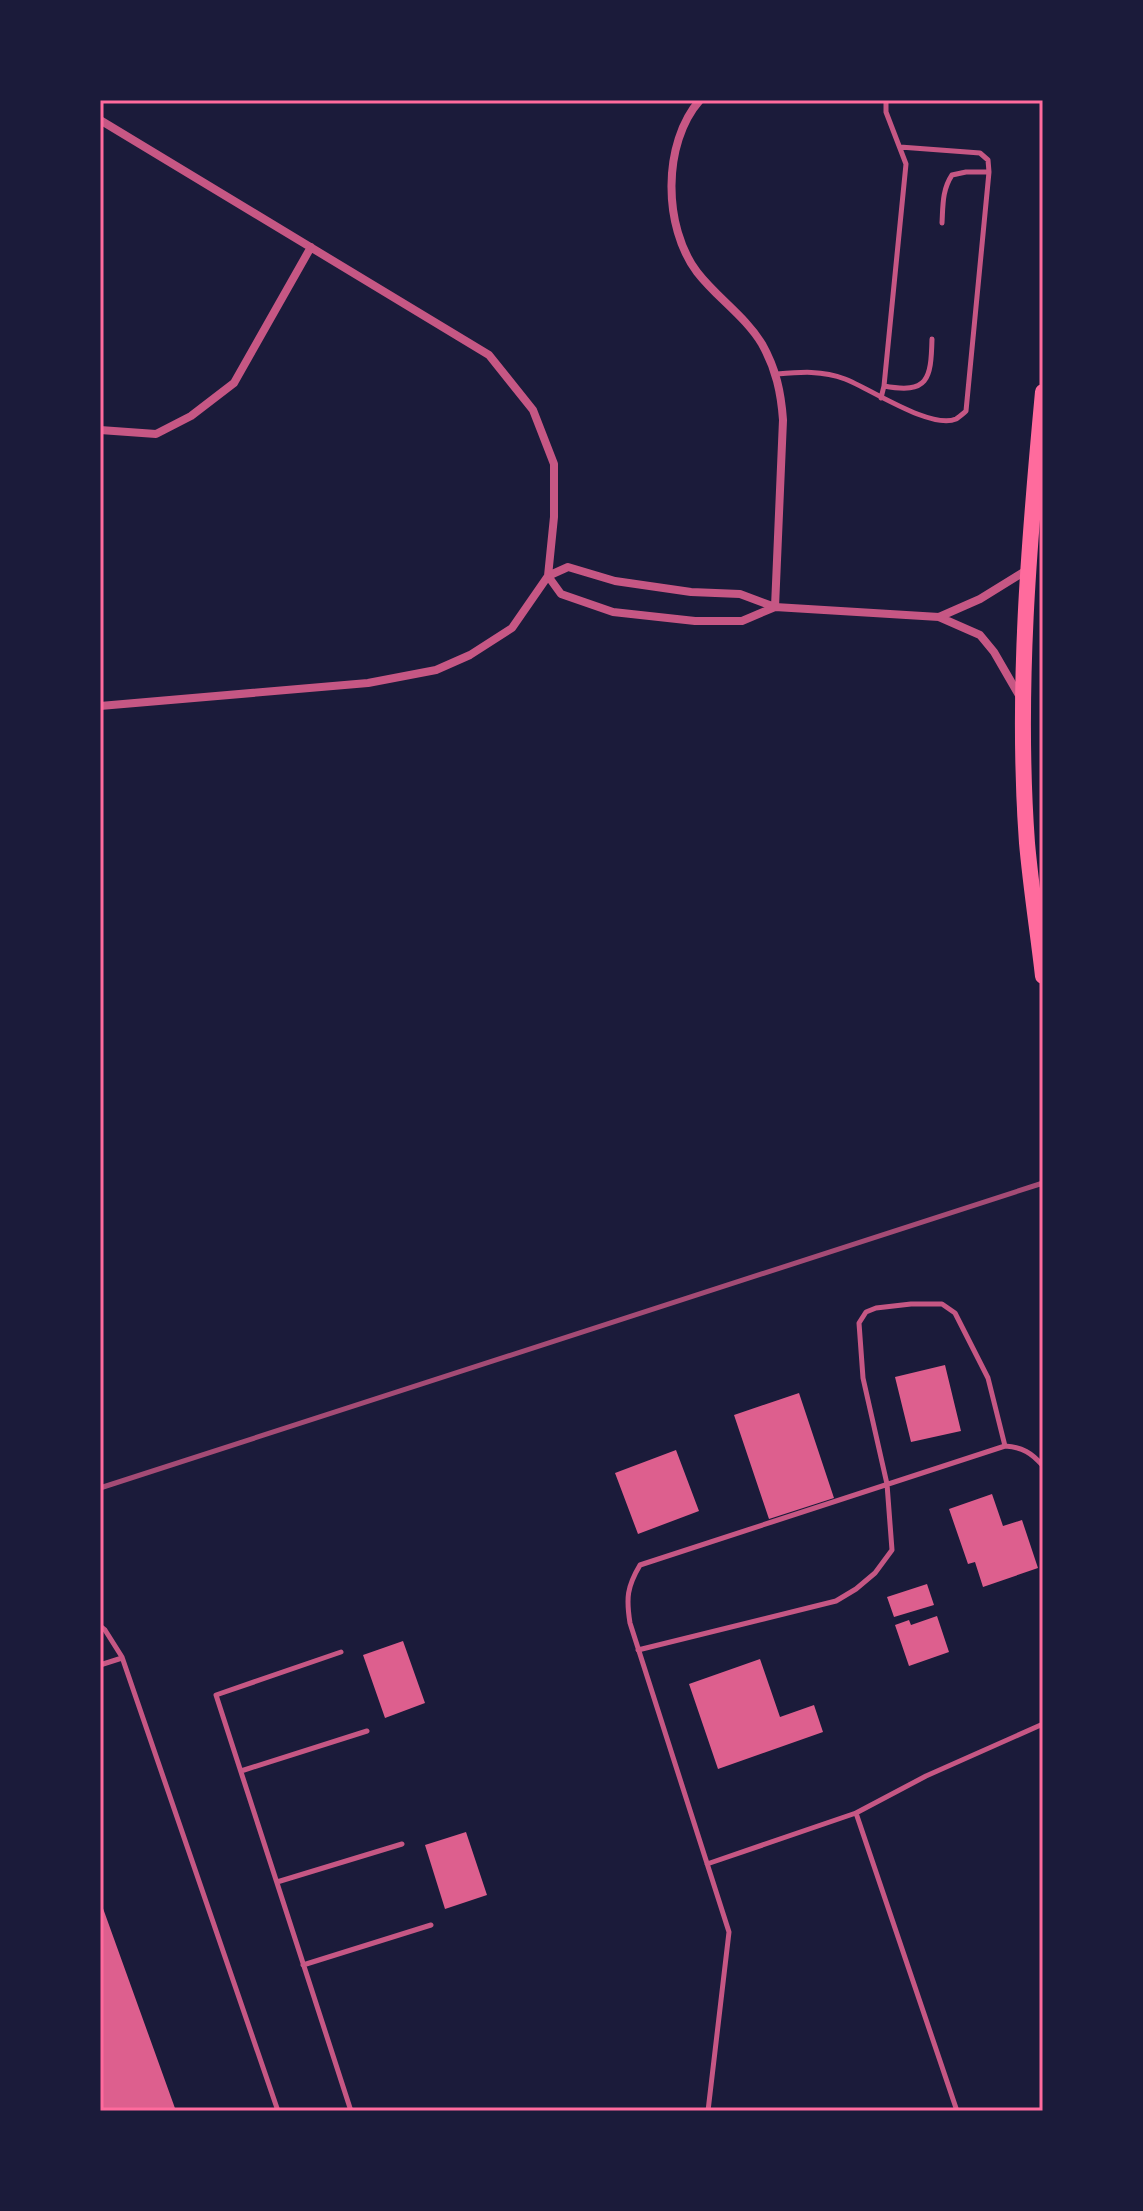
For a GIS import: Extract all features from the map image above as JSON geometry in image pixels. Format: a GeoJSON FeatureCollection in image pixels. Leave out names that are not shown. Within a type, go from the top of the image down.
{"type":"FeatureCollection","features":[{"type":"Feature","properties":{"kind":"highway"},"geometry":{"type":"LineString","coordinates":[[1043,392],[1024,615],[1027,843],[1043,976]]}},
{"type":"Feature","properties":{"kind":"street"},"geometry":{"type":"LineString","coordinates":[[700,100],[682,132],[673,160],[671,191],[674,221],[695,269],[742,317],[760,341],[781,392],[783,420],[775,607]]}},
{"type":"Feature","properties":{"kind":"street"},"geometry":{"type":"LineString","coordinates":[[100,120],[489,355],[533,410],[554,464],[554,517],[548,576],[512,628],[470,655],[436,670],[368,683],[100,706]]}},
{"type":"Feature","properties":{"kind":"street"},"geometry":{"type":"LineString","coordinates":[[100,430],[156,434],[191,416],[234,383],[311,247]]}},
{"type":"Feature","properties":{"kind":"street"},"geometry":{"type":"LineString","coordinates":[[548,576],[568,567],[615,581],[691,592],[740,594],[775,607],[939,617],[980,635],[1024,702]]}},
{"type":"Feature","properties":{"kind":"street"},"geometry":{"type":"LineString","coordinates":[[939,617],[980,599],[1028,570]]}},
{"type":"Feature","properties":{"kind":"street"},"geometry":{"type":"LineString","coordinates":[[548,576],[561,594],[613,612],[695,621],[742,621],[775,607]]}},
{"type":"Feature","properties":{"kind":"lane"},"geometry":{"type":"LineString","coordinates":[[881,398],[906,164],[886,112],[886,100]]}},
{"type":"Feature","properties":{"kind":"lane"},"geometry":{"type":"LineString","coordinates":[[776,374],[809,371],[845,379],[894,405],[943,421],[957,419],[966,411],[988,160],[980,153],[900,147]]}},
{"type":"Feature","properties":{"kind":"lane"},"geometry":{"type":"LineString","coordinates":[[942,223],[946,184],[952,175],[989,172]]}},
{"type":"Feature","properties":{"kind":"lane"},"geometry":{"type":"LineString","coordinates":[[884,386],[907,390],[919,387],[926,379],[932,339]]}},
{"type":"Feature","properties":{"kind":"lane"},"geometry":{"type":"LineString","coordinates":[[638,1650],[836,1601],[875,1573],[892,1550],[887,1484],[863,1378],[859,1323],[866,1312],[911,1304],[942,1304],[955,1313],[988,1378],[1005,1446]]}},
{"type":"Feature","properties":{"kind":"lane"},"geometry":{"type":"LineString","coordinates":[[708,2111],[729,1932],[630,1623],[626,1599],[631,1579],[640,1565],[1005,1446],[1020,1447],[1035,1456],[1043,1466]]}},
{"type":"Feature","properties":{"kind":"lane"},"geometry":{"type":"LineString","coordinates":[[100,1626],[122,1657],[278,2111]]}},
{"type":"Feature","properties":{"kind":"lane"},"geometry":{"type":"LineString","coordinates":[[341,1652],[216,1695],[351,2111]]}},
{"type":"Feature","properties":{"kind":"lane"},"geometry":{"type":"LineString","coordinates":[[100,1665],[122,1657]]}},
{"type":"Feature","properties":{"kind":"lane"},"geometry":{"type":"LineString","coordinates":[[707,1864],[856,1813],[926,1776],[1043,1724]]}},
{"type":"Feature","properties":{"kind":"lane"},"geometry":{"type":"LineString","coordinates":[[241,1771],[367,1731]]}},
{"type":"Feature","properties":{"kind":"lane"},"geometry":{"type":"LineString","coordinates":[[856,1813],[957,2111]]}},
{"type":"Feature","properties":{"kind":"lane"},"geometry":{"type":"LineString","coordinates":[[277,1882],[402,1844]]}},
{"type":"Feature","properties":{"kind":"lane"},"geometry":{"type":"LineString","coordinates":[[303,1965],[431,1925]]}},
{"type":"Feature","properties":{"kind":"building"},"geometry":{"type":"Polygon","coordinates":[[[945,1365],[961,1431],[911,1442],[895,1377],[945,1365]]]}},
{"type":"Feature","properties":{"kind":"building"},"geometry":{"type":"Polygon","coordinates":[[[799,1393],[834,1498],[769,1519],[734,1415],[799,1393]]]}},
{"type":"Feature","properties":{"kind":"building"},"geometry":{"type":"Polygon","coordinates":[[[676,1450],[699,1511],[638,1534],[615,1473],[676,1450]]]}},
{"type":"Feature","properties":{"kind":"building"},"geometry":{"type":"Polygon","coordinates":[[[992,1494],[1003,1526],[1022,1520],[1038,1568],[983,1587],[975,1562],[968,1564],[949,1509],[992,1494]]]}},
{"type":"Feature","properties":{"kind":"building"},"geometry":{"type":"Polygon","coordinates":[[[927,1584],[934,1605],[894,1617],[887,1597],[927,1584]]]}},
{"type":"Feature","properties":{"kind":"building"},"geometry":{"type":"Polygon","coordinates":[[[937,1616],[949,1652],[909,1666],[895,1625],[909,1620],[911,1625],[937,1616]]]}},
{"type":"Feature","properties":{"kind":"building"},"geometry":{"type":"Polygon","coordinates":[[[403,1641],[425,1703],[385,1718],[363,1655],[403,1641]]]}},
{"type":"Feature","properties":{"kind":"building"},"geometry":{"type":"Polygon","coordinates":[[[760,1659],[780,1717],[814,1705],[823,1732],[718,1769],[689,1684],[760,1659]]]}},
{"type":"Feature","properties":{"kind":"building"},"geometry":{"type":"Polygon","coordinates":[[[466,1832],[487,1895],[445,1909],[425,1845],[466,1832]]]}},
{"type":"Feature","properties":{"kind":"building"},"geometry":{"type":"Polygon","coordinates":[[[100,1900],[176,2111],[100,2111],[100,1900]]]}},
{"type":"Feature","properties":{"kind":"railway"},"geometry":{"type":"LineString","coordinates":[[100,1488],[1043,1183]]}}]}
